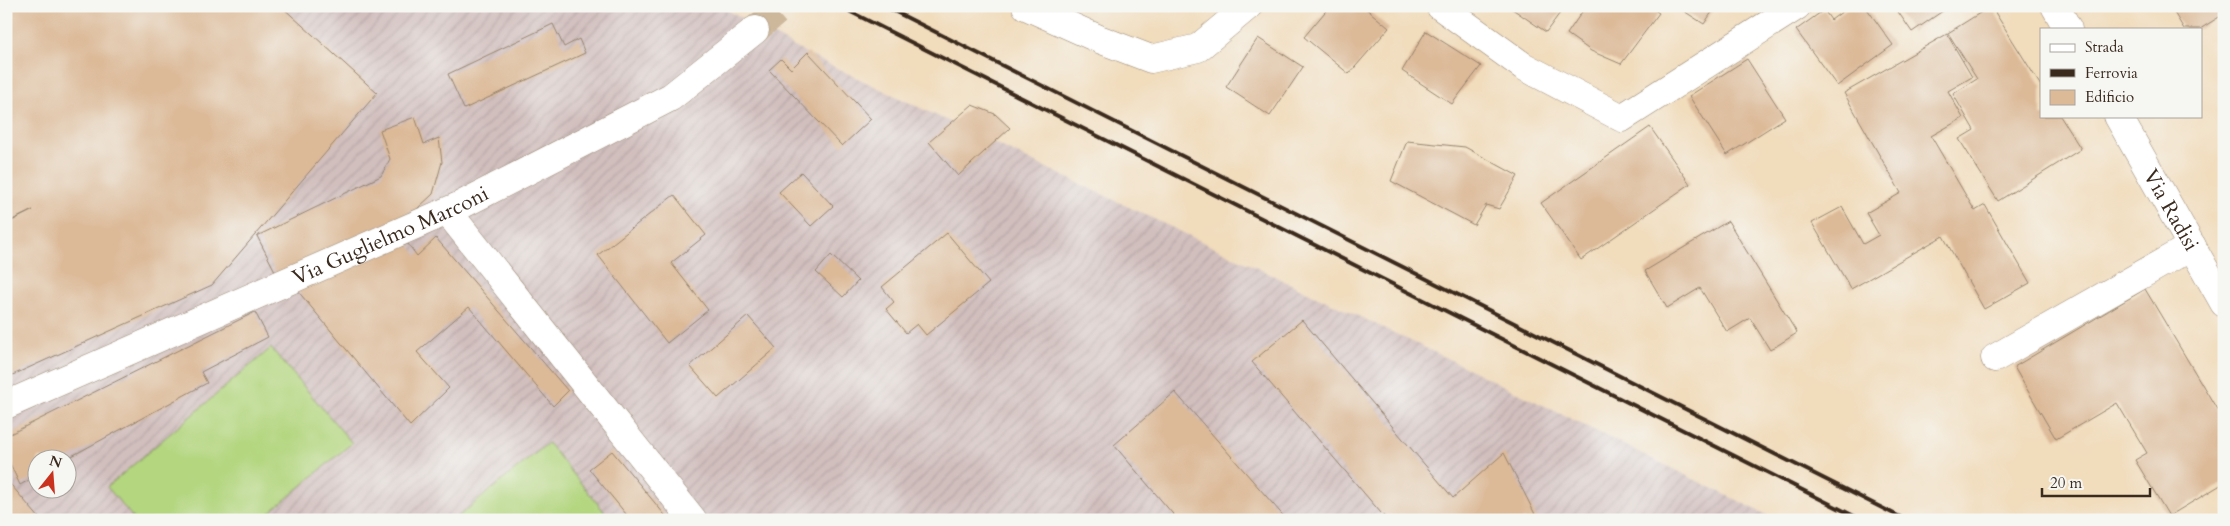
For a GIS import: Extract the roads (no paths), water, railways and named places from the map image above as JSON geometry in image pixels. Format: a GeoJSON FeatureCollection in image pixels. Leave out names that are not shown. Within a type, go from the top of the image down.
{"type":"FeatureCollection","features":[{"type":"Feature","properties":{"kind":"street"},"geometry":{"type":"LineString","coordinates":[[1026,6],[1099,39],[1151,59],[1198,48],[1248,6]]}},
{"type":"Feature","properties":{"kind":"street"},"geometry":{"type":"LineString","coordinates":[[1440,6],[1523,66],[1622,118],[1797,6]]}},
{"type":"Feature","properties":{"kind":"street"},"geometry":{"type":"LineString","coordinates":[[2055,6],[2067,28]]}},
{"type":"Feature","properties":{"kind":"street","name":"Via Guglielmo Marconi"},"geometry":{"type":"LineString","coordinates":[[6,405],[448,212],[671,97],[755,30]]}},
{"type":"Feature","properties":{"kind":"street","name":"Via Radisi"},"geometry":{"type":"LineString","coordinates":[[2119,118],[2224,303]]}},
{"type":"Feature","properties":{"kind":"street"},"geometry":{"type":"LineString","coordinates":[[448,212],[693,520]]}},
{"type":"Feature","properties":{"kind":"street"},"geometry":{"type":"LineString","coordinates":[[1995,358],[2192,246]]}},
{"type":"Feature","properties":{"kind":"tunnel"},"geometry":{"type":"LineString","coordinates":[[755,30],[783,6]]}},
{"type":"Feature","properties":{"kind":"railway"},"geometry":{"type":"LineString","coordinates":[[839,6],[1862,520]]}},
{"type":"Feature","properties":{"kind":"railway"},"geometry":{"type":"LineString","coordinates":[[884,6],[1906,520]]}}]}
